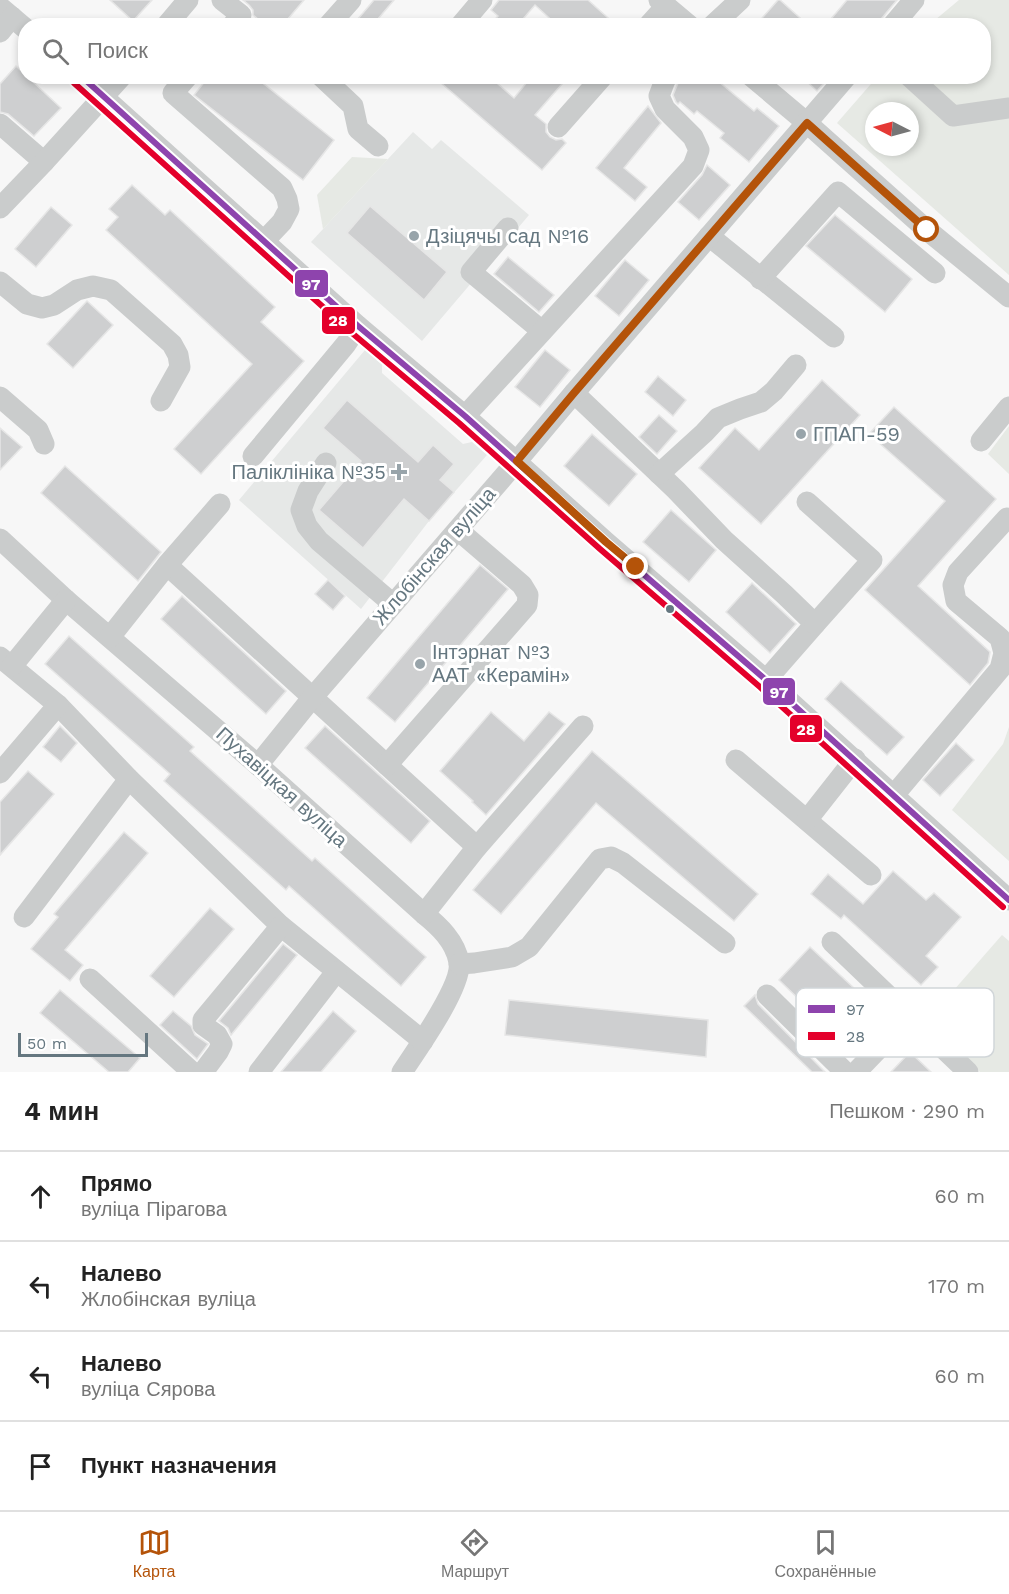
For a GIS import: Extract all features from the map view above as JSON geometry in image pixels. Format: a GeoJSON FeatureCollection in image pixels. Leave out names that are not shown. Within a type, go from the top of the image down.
{"type":"FeatureCollection","features":[{"type":"Feature","properties":{"kind":"street"},"geometry":{"type":"LineString","coordinates":[[173,18],[188,0]]}},
{"type":"Feature","properties":{"kind":"street"},"geometry":{"type":"LineString","coordinates":[[222,0],[239,18]]}},
{"type":"Feature","properties":{"kind":"street"},"geometry":{"type":"LineString","coordinates":[[335,18],[351,0]]}},
{"type":"Feature","properties":{"kind":"street"},"geometry":{"type":"LineString","coordinates":[[467,18],[482,0]]}},
{"type":"Feature","properties":{"kind":"street"},"geometry":{"type":"LineString","coordinates":[[721,18],[740,0]]}},
{"type":"Feature","properties":{"kind":"street"},"geometry":{"type":"LineString","coordinates":[[899,18],[914,0]]}},
{"type":"Feature","properties":{"kind":"street"},"geometry":{"type":"LineString","coordinates":[[653,18],[663,3],[681,18]]}},
{"type":"Feature","properties":{"kind":"street"},"geometry":{"type":"LineString","coordinates":[[89,84],[358,326],[517,461],[606,542],[766,680],[1009,900]]}},
{"type":"Feature","properties":{"kind":"street"},"geometry":{"type":"LineString","coordinates":[[0,208],[115,84]]}},
{"type":"Feature","properties":{"kind":"street"},"geometry":{"type":"LineString","coordinates":[[181,84],[174,93],[282,188],[290,210],[264,241]]}},
{"type":"Feature","properties":{"kind":"street"},"geometry":{"type":"LineString","coordinates":[[330,84],[353,106],[358,129],[378,146]]}},
{"type":"Feature","properties":{"kind":"street"},"geometry":{"type":"LineString","coordinates":[[558,127],[596,84]]}},
{"type":"Feature","properties":{"kind":"street"},"geometry":{"type":"LineString","coordinates":[[465,416],[693,166],[699,150],[693,137],[664,109],[660,96],[664,84]]}},
{"type":"Feature","properties":{"kind":"street"},"geometry":{"type":"LineString","coordinates":[[761,84],[927,230],[1009,297]]}},
{"type":"Feature","properties":{"kind":"street","name":"Жлобінская вуліца"},"geometry":{"type":"LineString","coordinates":[[258,765],[312,698],[840,84]]}},
{"type":"Feature","properties":{"kind":"street"},"geometry":{"type":"LineString","coordinates":[[918,84],[953,116],[1009,108]]}},
{"type":"Feature","properties":{"kind":"street"},"geometry":{"type":"LineString","coordinates":[[0,124],[44,162]]}},
{"type":"Feature","properties":{"kind":"street"},"geometry":{"type":"LineString","coordinates":[[760,279],[838,192],[935,273]]}},
{"type":"Feature","properties":{"kind":"street"},"geometry":{"type":"LineString","coordinates":[[508,228],[471,272],[542,331]]}},
{"type":"Feature","properties":{"kind":"street"},"geometry":{"type":"LineString","coordinates":[[709,236],[834,337]]}},
{"type":"Feature","properties":{"kind":"street"},"geometry":{"type":"LineString","coordinates":[[0,282],[27,304],[42,309],[54,305],[77,290],[93,286],[111,290],[172,344],[178,355],[180,367],[161,401]]}},
{"type":"Feature","properties":{"kind":"street"},"geometry":{"type":"LineString","coordinates":[[253,456],[346,344],[358,326]]}},
{"type":"Feature","properties":{"kind":"street"},"geometry":{"type":"LineString","coordinates":[[659,474],[718,418],[761,402],[774,391],[796,365]]}},
{"type":"Feature","properties":{"kind":"street"},"geometry":{"type":"LineString","coordinates":[[574,393],[676,490],[723,540],[815,624]]}},
{"type":"Feature","properties":{"kind":"street"},"geometry":{"type":"LineString","coordinates":[[0,397],[38,430],[44,444]]}},
{"type":"Feature","properties":{"kind":"street"},"geometry":{"type":"LineString","coordinates":[[981,441],[1009,407]]}},
{"type":"Feature","properties":{"kind":"street"},"geometry":{"type":"LineString","coordinates":[[326,463],[308,491],[301,510],[307,526],[319,541],[393,604]]}},
{"type":"Feature","properties":{"kind":"street"},"geometry":{"type":"LineString","coordinates":[[766,680],[872,560],[807,502]]}},
{"type":"Feature","properties":{"kind":"street"},"geometry":{"type":"LineString","coordinates":[[110,637],[220,504]]}},
{"type":"Feature","properties":{"kind":"street"},"geometry":{"type":"LineString","coordinates":[[894,795],[1000,669],[1004,653],[1000,638],[956,601],[953,585],[958,572],[1007,518]]}},
{"type":"Feature","properties":{"kind":"street"},"geometry":{"type":"LineString","coordinates":[[387,765],[527,605],[528,595],[522,585],[458,530]]}},
{"type":"Feature","properties":{"kind":"street","name":"Пухавіцкая вуліца"},"geometry":{"type":"LineString","coordinates":[[0,539],[66,600],[258,765],[439,926],[452,945],[459,964]]}},
{"type":"Feature","properties":{"kind":"street"},"geometry":{"type":"LineString","coordinates":[[167,566],[477,847]]}},
{"type":"Feature","properties":{"kind":"street"},"geometry":{"type":"LineString","coordinates":[[66,600],[6,662],[58,705],[129,779],[281,926],[423,1041]]}},
{"type":"Feature","properties":{"kind":"street"},"geometry":{"type":"LineString","coordinates":[[0,773],[58,705]]}},
{"type":"Feature","properties":{"kind":"street"},"geometry":{"type":"LineString","coordinates":[[424,914],[477,847],[583,726]]}},
{"type":"Feature","properties":{"kind":"street"},"geometry":{"type":"LineString","coordinates":[[807,820],[855,759]]}},
{"type":"Feature","properties":{"kind":"street"},"geometry":{"type":"LineString","coordinates":[[736,760],[871,875]]}},
{"type":"Feature","properties":{"kind":"street"},"geometry":{"type":"LineString","coordinates":[[24,917],[129,779]]}},
{"type":"Feature","properties":{"kind":"street"},"geometry":{"type":"LineString","coordinates":[[412,1068],[423,1041],[455,985],[459,964],[512,957],[529,947],[600,859],[611,857],[622,863],[725,943]]}},
{"type":"Feature","properties":{"kind":"street"},"geometry":{"type":"LineString","coordinates":[[203,1072],[219,1052],[222,1044],[217,1035],[204,1025],[202,1020],[281,926]]}},
{"type":"Feature","properties":{"kind":"street"},"geometry":{"type":"LineString","coordinates":[[832,942],[880,988]]}},
{"type":"Feature","properties":{"kind":"street"},"geometry":{"type":"LineString","coordinates":[[259,1072],[336,972]]}},
{"type":"Feature","properties":{"kind":"street"},"geometry":{"type":"LineString","coordinates":[[90,979],[192,1072]]}},
{"type":"Feature","properties":{"kind":"street"},"geometry":{"type":"LineString","coordinates":[[767,995],[796,1024]]}},
{"type":"Feature","properties":{"kind":"street"},"geometry":{"type":"LineString","coordinates":[[830,1057],[845,1072]]}},
{"type":"Feature","properties":{"kind":"street"},"geometry":{"type":"LineString","coordinates":[[856,1072],[870,1057]]}},
{"type":"Feature","properties":{"kind":"street"},"geometry":{"type":"LineString","coordinates":[[952,1057],[968,1072]]}},
{"type":"Feature","properties":{"kind":"shaded area"},"geometry":{"type":"Polygon","coordinates":[[[959,0],[1009,0],[1009,275],[874,156],[919,156],[919,102],[865,102],[865,148],[837,123],[871,84],[991,84],[991,18],[937,18],[959,0]]]}},
{"type":"Feature","properties":{"kind":"shaded area","name":"Дзіцячы сад №16"},"geometry":{"type":"Polygon","coordinates":[[[413,132],[432,149],[441,140],[529,215],[422,341],[311,242],[413,132]]]}},
{"type":"Feature","properties":{"kind":"shaded area"},"geometry":{"type":"Polygon","coordinates":[[[352,157],[388,159],[323,229],[317,195],[352,157]]]}},
{"type":"Feature","properties":{"kind":"shaded area"},"geometry":{"type":"Polygon","coordinates":[[[365,350],[382,364],[382,373],[463,444],[472,442],[487,455],[429,521],[361,609],[239,500],[365,350]]]}},
{"type":"Feature","properties":{"kind":"shaded area"},"geometry":{"type":"Polygon","coordinates":[[[1009,426],[1009,474],[988,454],[1009,426]]]}},
{"type":"Feature","properties":{"kind":"shaded area"},"geometry":{"type":"Polygon","coordinates":[[[1009,727],[1009,861],[952,810],[1003,744],[1009,727]]]}},
{"type":"Feature","properties":{"kind":"shaded area"},"geometry":{"type":"Polygon","coordinates":[[[1002,935],[1009,941],[1009,1072],[980,1072],[964,1057],[994,1057],[994,988],[956,988],[1002,935]]]}},
{"type":"Feature","properties":{"kind":"building"},"geometry":{"type":"Polygon","coordinates":[[[110,0],[152,0],[136,18],[130,18],[110,0]]]}},
{"type":"Feature","properties":{"kind":"building"},"geometry":{"type":"Polygon","coordinates":[[[243,0],[304,0],[289,18],[257,18],[243,0]]]}},
{"type":"Feature","properties":{"kind":"building"},"geometry":{"type":"Polygon","coordinates":[[[374,0],[394,0],[379,18],[359,18],[374,0]]]}},
{"type":"Feature","properties":{"kind":"building"},"geometry":{"type":"Polygon","coordinates":[[[499,0],[588,0],[608,18],[549,18],[535,5],[524,18],[496,18],[498,16],[491,10],[499,0]]]}},
{"type":"Feature","properties":{"kind":"building"},"geometry":{"type":"Polygon","coordinates":[[[780,0],[800,18],[762,18],[780,0]]]}},
{"type":"Feature","properties":{"kind":"building"},"geometry":{"type":"Polygon","coordinates":[[[847,0],[897,0],[882,18],[832,18],[847,0]]]}},
{"type":"Feature","properties":{"kind":"building"},"geometry":{"type":"Polygon","coordinates":[[[16,66],[18,84],[35,84],[61,108],[34,136],[8,114],[0,112],[0,84],[16,66]]]}},
{"type":"Feature","properties":{"kind":"building"},"geometry":{"type":"Polygon","coordinates":[[[203,84],[264,84],[334,140],[303,180],[194,95],[203,84]]]}},
{"type":"Feature","properties":{"kind":"building"},"geometry":{"type":"Polygon","coordinates":[[[442,84],[498,84],[514,98],[525,84],[562,84],[535,115],[546,124],[546,132],[550,137],[556,140],[562,139],[566,143],[542,170],[442,84]]]}},
{"type":"Feature","properties":{"kind":"building"},"geometry":{"type":"Polygon","coordinates":[[[678,84],[722,84],[754,111],[757,108],[779,126],[749,162],[720,138],[724,133],[697,111],[694,114],[680,102],[678,104],[673,95],[678,84]]]}},
{"type":"Feature","properties":{"kind":"building"},"geometry":{"type":"Polygon","coordinates":[[[810,84],[823,84],[817,91],[810,84]]]}},
{"type":"Feature","properties":{"kind":"building"},"geometry":{"type":"Polygon","coordinates":[[[648,106],[661,123],[624,168],[647,187],[635,201],[596,168],[648,106]]]}},
{"type":"Feature","properties":{"kind":"building"},"geometry":{"type":"Polygon","coordinates":[[[707,165],[730,185],[699,220],[678,202],[702,175],[707,165]]]}},
{"type":"Feature","properties":{"kind":"building"},"geometry":{"type":"Polygon","coordinates":[[[132,185],[165,215],[170,210],[275,307],[261,322],[304,361],[201,474],[174,449],[252,364],[106,230],[118,217],[109,209],[132,185]]]}},
{"type":"Feature","properties":{"kind":"building"},"geometry":{"type":"Polygon","coordinates":[[[370,206],[447,272],[424,300],[347,233],[370,206]]]}},
{"type":"Feature","properties":{"kind":"building"},"geometry":{"type":"Polygon","coordinates":[[[51,207],[72,225],[36,267],[15,249],[51,207]]]}},
{"type":"Feature","properties":{"kind":"building"},"geometry":{"type":"Polygon","coordinates":[[[835,215],[912,279],[885,312],[806,246],[835,215]]]}},
{"type":"Feature","properties":{"kind":"building"},"geometry":{"type":"Polygon","coordinates":[[[508,257],[554,295],[539,312],[494,274],[508,257]]]}},
{"type":"Feature","properties":{"kind":"building"},"geometry":{"type":"Polygon","coordinates":[[[625,260],[649,280],[619,316],[595,296],[625,260]]]}},
{"type":"Feature","properties":{"kind":"building"},"geometry":{"type":"Polygon","coordinates":[[[87,301],[113,325],[73,368],[47,344],[87,301]]]}},
{"type":"Feature","properties":{"kind":"building"},"geometry":{"type":"Polygon","coordinates":[[[545,350],[570,370],[540,407],[515,387],[545,350]]]}},
{"type":"Feature","properties":{"kind":"building"},"geometry":{"type":"Polygon","coordinates":[[[658,376],[686,400],[673,416],[645,392],[658,376]]]}},
{"type":"Feature","properties":{"kind":"building"},"geometry":{"type":"Polygon","coordinates":[[[822,380],[860,415],[761,524],[699,468],[735,428],[759,450],[822,380]]]}},
{"type":"Feature","properties":{"kind":"building","name":"Паліклініка №35"},"geometry":{"type":"Polygon","coordinates":[[[347,400],[418,462],[433,445],[454,464],[440,480],[454,492],[429,521],[404,499],[363,548],[319,510],[361,461],[323,428],[347,400]]]}},
{"type":"Feature","properties":{"kind":"building"},"geometry":{"type":"Polygon","coordinates":[[[894,407],[996,499],[918,586],[990,652],[988,663],[970,685],[865,590],[945,501],[869,434],[894,407]]]}},
{"type":"Feature","properties":{"kind":"building"},"geometry":{"type":"Polygon","coordinates":[[[659,415],[677,431],[657,454],[639,437],[659,415]]]}},
{"type":"Feature","properties":{"kind":"building"},"geometry":{"type":"Polygon","coordinates":[[[0,428],[22,447],[0,470],[0,428]]]}},
{"type":"Feature","properties":{"kind":"building"},"geometry":{"type":"Polygon","coordinates":[[[592,434],[637,474],[609,506],[564,466],[592,434]]]}},
{"type":"Feature","properties":{"kind":"building"},"geometry":{"type":"Polygon","coordinates":[[[65,466],[161,552],[138,581],[41,493],[65,466]]]}},
{"type":"Feature","properties":{"kind":"building"},"geometry":{"type":"Polygon","coordinates":[[[671,510],[716,550],[689,582],[643,542],[671,510]]]}},
{"type":"Feature","properties":{"kind":"building","name":"Інтэрнат №3 ААТ «Керамін»"},"geometry":{"type":"Polygon","coordinates":[[[480,565],[508,589],[395,722],[367,698],[480,565]]]}},
{"type":"Feature","properties":{"kind":"building"},"geometry":{"type":"Polygon","coordinates":[[[328,580],[345,596],[333,610],[315,594],[328,580]]]}},
{"type":"Feature","properties":{"kind":"building"},"geometry":{"type":"Polygon","coordinates":[[[752,583],[796,624],[770,653],[726,612],[752,583]]]}},
{"type":"Feature","properties":{"kind":"building"},"geometry":{"type":"Polygon","coordinates":[[[182,596],[286,691],[266,714],[161,619],[182,596]]]}},
{"type":"Feature","properties":{"kind":"building"},"geometry":{"type":"Polygon","coordinates":[[[69,636],[194,747],[190,751],[312,861],[315,858],[426,957],[401,986],[289,886],[286,890],[164,781],[170,774],[45,664],[69,636]]]}},
{"type":"Feature","properties":{"kind":"building"},"geometry":{"type":"Polygon","coordinates":[[[841,681],[904,737],[887,755],[825,699],[841,681]]]}},
{"type":"Feature","properties":{"kind":"building"},"geometry":{"type":"Polygon","coordinates":[[[491,712],[524,741],[549,712],[565,724],[486,815],[440,771],[491,712]]]}},
{"type":"Feature","properties":{"kind":"building"},"geometry":{"type":"Polygon","coordinates":[[[60,726],[77,743],[61,762],[43,747],[60,726]]]}},
{"type":"Feature","properties":{"kind":"building"},"geometry":{"type":"Polygon","coordinates":[[[325,726],[430,821],[411,843],[305,748],[325,726]]]}},
{"type":"Feature","properties":{"kind":"building"},"geometry":{"type":"Polygon","coordinates":[[[956,743],[974,760],[940,796],[923,780],[956,743]]]}},
{"type":"Feature","properties":{"kind":"building"},"geometry":{"type":"Polygon","coordinates":[[[592,751],[758,894],[734,921],[596,803],[501,914],[473,890],[592,751]]]}},
{"type":"Feature","properties":{"kind":"building"},"geometry":{"type":"Polygon","coordinates":[[[28,771],[54,794],[0,855],[0,802],[28,771]]]}},
{"type":"Feature","properties":{"kind":"building"},"geometry":{"type":"Polygon","coordinates":[[[124,832],[148,853],[65,950],[83,965],[70,981],[31,949],[58,917],[54,914],[124,832]]]}},
{"type":"Feature","properties":{"kind":"building"},"geometry":{"type":"Polygon","coordinates":[[[893,871],[926,900],[934,893],[961,917],[926,956],[938,967],[921,985],[844,915],[841,919],[811,894],[828,874],[863,904],[893,871]]]}},
{"type":"Feature","properties":{"kind":"building"},"geometry":{"type":"Polygon","coordinates":[[[210,908],[234,929],[174,997],[150,976],[210,908]]]}},
{"type":"Feature","properties":{"kind":"building"},"geometry":{"type":"Polygon","coordinates":[[[283,944],[297,955],[231,1035],[228,1028],[219,1021],[283,944]]]}},
{"type":"Feature","properties":{"kind":"building"},"geometry":{"type":"Polygon","coordinates":[[[810,947],[854,988],[796,988],[796,996],[779,980],[810,947]]]}},
{"type":"Feature","properties":{"kind":"building"},"geometry":{"type":"Polygon","coordinates":[[[60,990],[140,1058],[128,1072],[109,1072],[40,1013],[60,990]]]}},
{"type":"Feature","properties":{"kind":"building"},"geometry":{"type":"Polygon","coordinates":[[[755,995],[758,1004],[796,1043],[796,1056],[744,1006],[755,995]]]}},
{"type":"Feature","properties":{"kind":"building"},"geometry":{"type":"Polygon","coordinates":[[[509,1000],[708,1020],[706,1057],[505,1035],[509,1000]]]}},
{"type":"Feature","properties":{"kind":"building"},"geometry":{"type":"Polygon","coordinates":[[[173,1011],[191,1026],[195,1035],[208,1044],[197,1059],[160,1025],[173,1011]]]}},
{"type":"Feature","properties":{"kind":"building"},"geometry":{"type":"Polygon","coordinates":[[[333,1011],[356,1031],[321,1072],[281,1072],[333,1011]]]}},
{"type":"Feature","properties":{"kind":"building"},"geometry":{"type":"Polygon","coordinates":[[[797,1057],[810,1057],[825,1072],[812,1072],[797,1057]]]}},
{"type":"Feature","properties":{"kind":"building"},"geometry":{"type":"Polygon","coordinates":[[[905,1057],[915,1057],[931,1072],[891,1072],[905,1057]]]}},
{"type":"Feature","properties":{"kind":"transit line","name":"28"},"geometry":{"type":"LineString","coordinates":[[75,84],[352,333],[459,423],[760,687],[1003,907]]}},
{"type":"Feature","properties":{"kind":"transit line","name":"97"},"geometry":{"type":"LineString","coordinates":[[90,84],[358,326],[465,416],[766,680],[1009,900]]}},
{"type":"Feature","properties":{"kind":"place","name":"Дзіцячы сад №16"},"geometry":{"type":"Point","coordinates":[414,236]}},
{"type":"Feature","properties":{"kind":"place","name":"ГПАП-59"},"geometry":{"type":"Point","coordinates":[801,434]}},
{"type":"Feature","properties":{"kind":"place","name":"Паліклініка №35"},"geometry":{"type":"Point","coordinates":[399,472]}},
{"type":"Feature","properties":{"kind":"place","name":"Інтэрнат №3 ААТ «Керамін»"},"geometry":{"type":"Point","coordinates":[420,664]}},
{"type":"Feature","properties":{"kind":"route"},"geometry":{"type":"LineString","coordinates":[[636,567],[517,461],[807,123],[927,230]]}}]}
